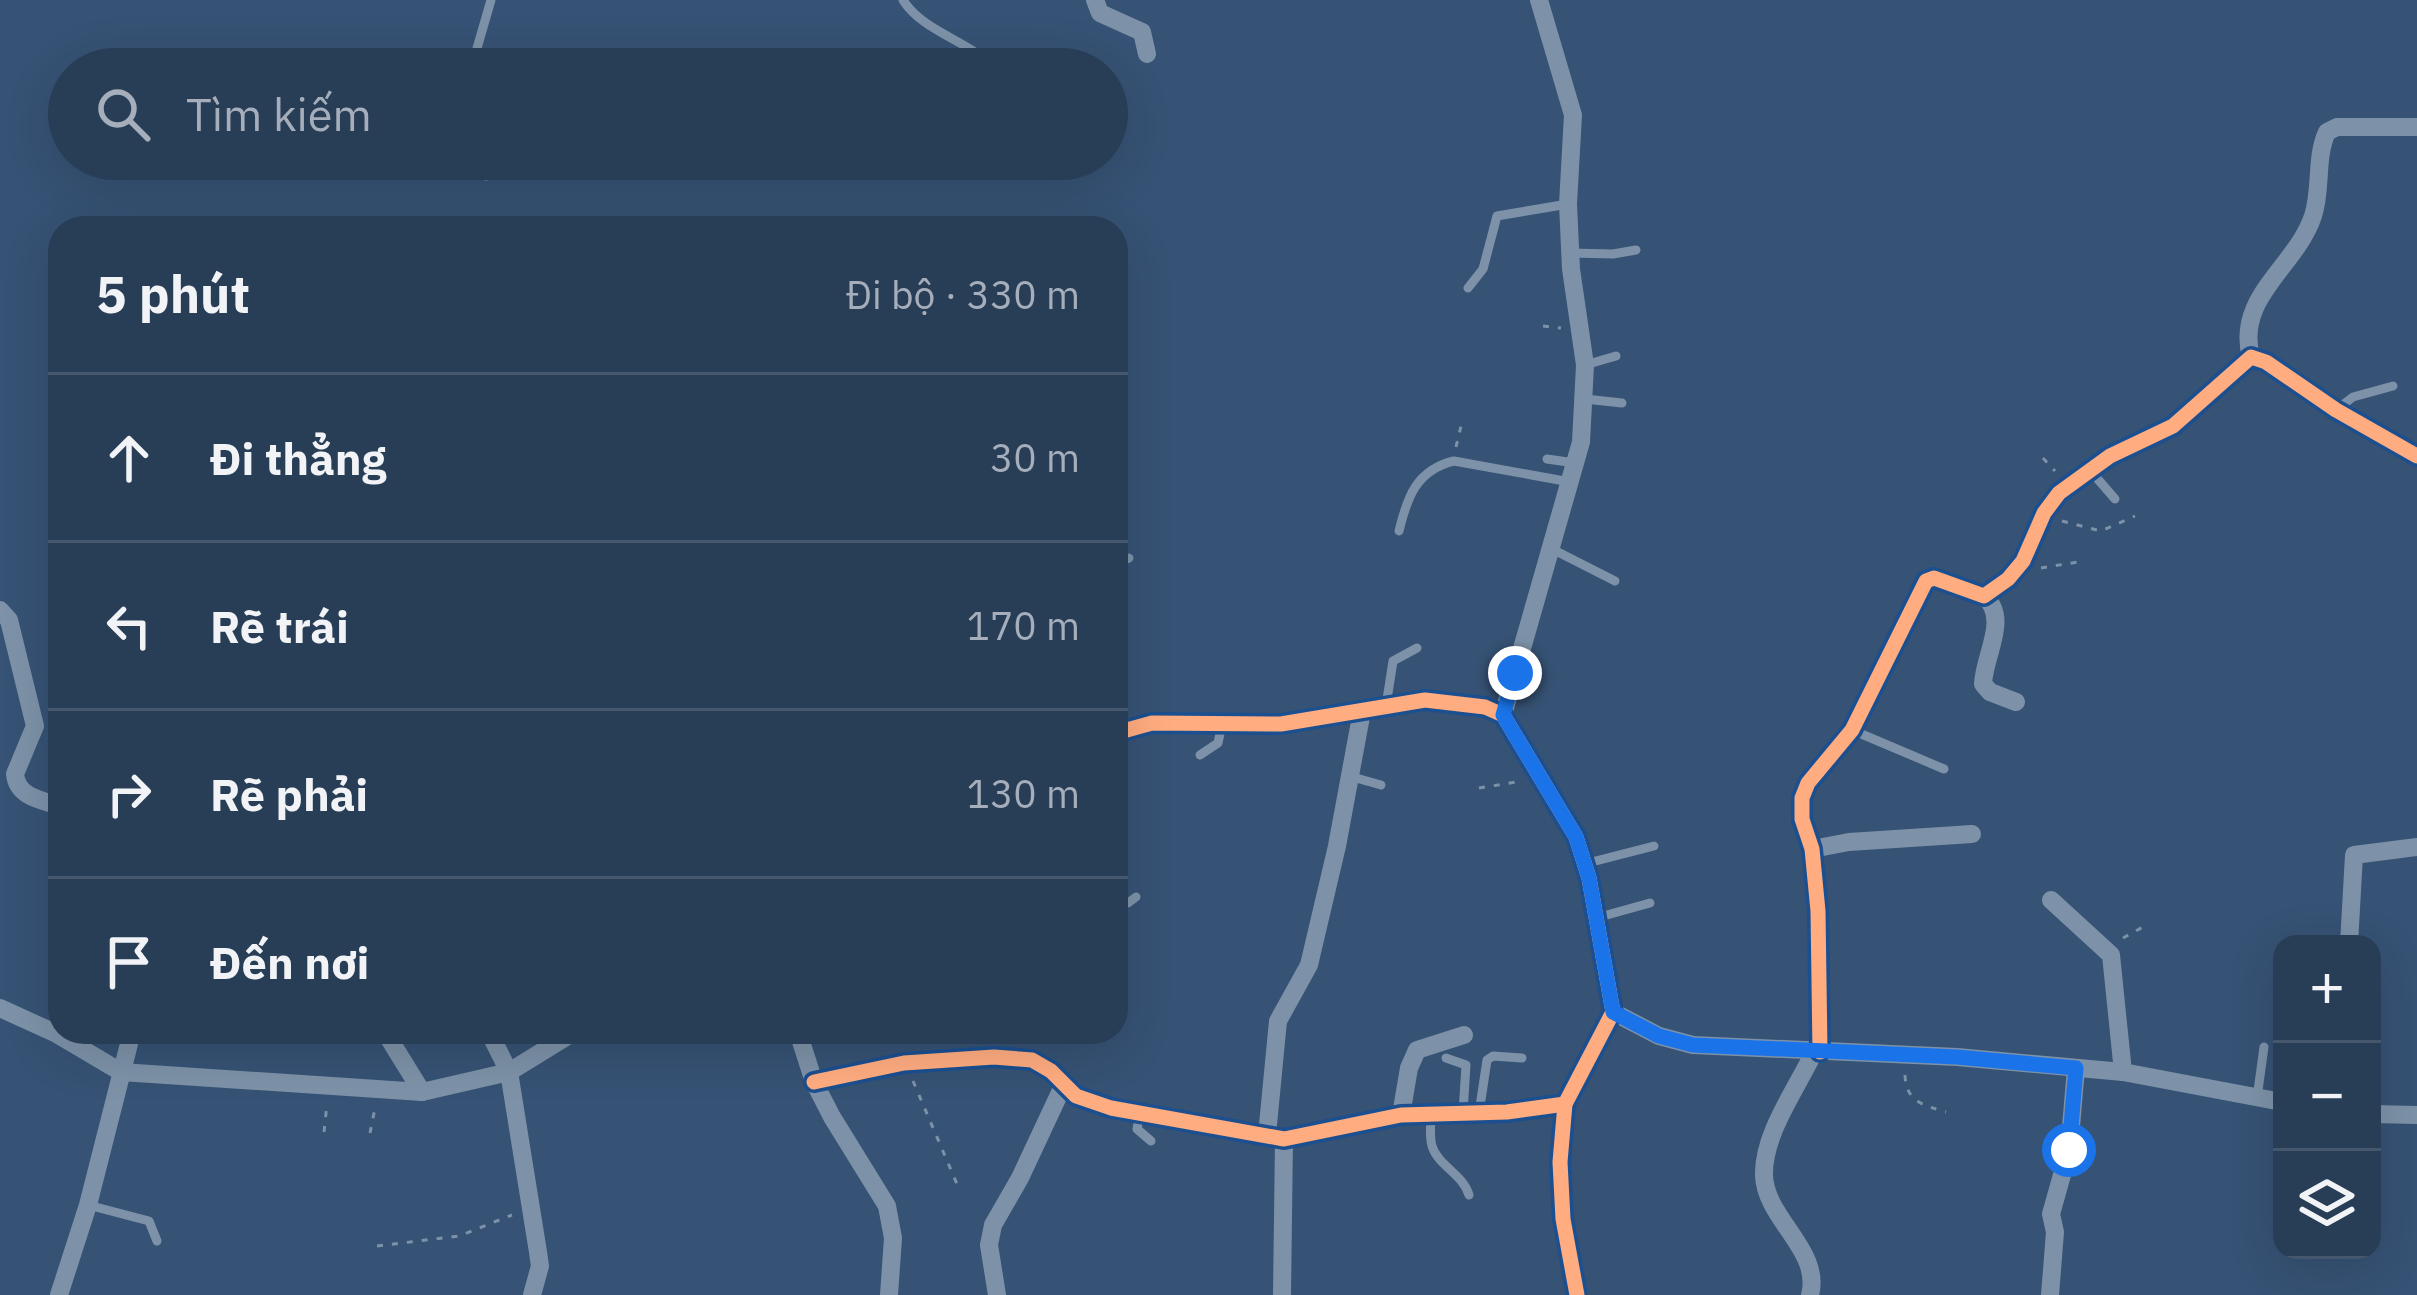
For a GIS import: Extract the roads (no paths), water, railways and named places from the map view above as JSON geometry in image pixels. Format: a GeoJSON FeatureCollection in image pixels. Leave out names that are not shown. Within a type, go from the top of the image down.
{"type":"FeatureCollection","features":[{"type":"Feature","properties":{"kind":"street"},"geometry":{"type":"LineString","coordinates":[[1095,0],[1100,13],[1142,32],[1148,54]]}},
{"type":"Feature","properties":{"kind":"street"},"geometry":{"type":"LineString","coordinates":[[1503,715],[1573,472],[1585,399],[1586,365],[1570,253],[1573,115],[1539,0]]}},
{"type":"Feature","properties":{"kind":"street"},"geometry":{"type":"LineString","coordinates":[[2251,357],[2246,339],[2250,317],[2314,213],[2327,132],[2336,127],[2417,127]]}},
{"type":"Feature","properties":{"kind":"street"},"geometry":{"type":"LineString","coordinates":[[2251,357],[2417,456]]}},
{"type":"Feature","properties":{"kind":"street"},"geometry":{"type":"LineString","coordinates":[[1984,596],[2023,561],[2044,513],[2059,493],[2089,469],[2173,426],[2251,357]]}},
{"type":"Feature","properties":{"kind":"street"},"geometry":{"type":"LineString","coordinates":[[1810,1295],[1811,1268],[1768,1196],[1764,1176],[1769,1146],[1817,1052],[1818,910],[1813,849],[1802,819],[1802,798],[1808,783],[1852,730],[1926,581],[1934,578],[1984,596],[1994,605],[1997,617],[1983,684],[1990,692],[2017,702]]}},
{"type":"Feature","properties":{"kind":"street"},"geometry":{"type":"LineString","coordinates":[[0,610],[9,620],[35,726],[8,776],[20,790],[48,801]]}},
{"type":"Feature","properties":{"kind":"street"},"geometry":{"type":"LineString","coordinates":[[1128,730],[1152,723],[1281,724],[1444,701],[1485,707],[1503,715],[1568,819],[1584,864],[1613,1012],[1565,1105],[1560,1162],[1563,1219],[1577,1295]]}},
{"type":"Feature","properties":{"kind":"street"},"geometry":{"type":"LineString","coordinates":[[1282,1295],[1276,1137],[1278,1022],[1309,965],[1362,711]]}},
{"type":"Feature","properties":{"kind":"street"},"geometry":{"type":"LineString","coordinates":[[1813,849],[1972,834]]}},
{"type":"Feature","properties":{"kind":"street"},"geometry":{"type":"LineString","coordinates":[[2350,935],[2354,855],[2417,847]]}},
{"type":"Feature","properties":{"kind":"street"},"geometry":{"type":"LineString","coordinates":[[2051,900],[2105,947],[2114,962],[2123,1072]]}},
{"type":"Feature","properties":{"kind":"street"},"geometry":{"type":"LineString","coordinates":[[0,1008],[48,1023]]}},
{"type":"Feature","properties":{"kind":"street"},"geometry":{"type":"LineString","coordinates":[[1613,1012],[1659,1036],[1693,1045],[2123,1072],[2273,1101]]}},
{"type":"Feature","properties":{"kind":"street"},"geometry":{"type":"LineString","coordinates":[[1401,1114],[1409,1068],[1418,1050],[1465,1035]]}},
{"type":"Feature","properties":{"kind":"street"},"geometry":{"type":"LineString","coordinates":[[83,1044],[121,1072],[422,1092],[509,1072],[554,1044]]}},
{"type":"Feature","properties":{"kind":"street"},"geometry":{"type":"LineString","coordinates":[[59,1295],[88,1205],[129,1044]]}},
{"type":"Feature","properties":{"kind":"street"},"geometry":{"type":"LineString","coordinates":[[392,1044],[422,1092]]}},
{"type":"Feature","properties":{"kind":"street"},"geometry":{"type":"LineString","coordinates":[[495,1044],[509,1072],[540,1266],[532,1295]]}},
{"type":"Feature","properties":{"kind":"street"},"geometry":{"type":"LineString","coordinates":[[802,1044],[814,1082],[887,1207],[893,1238],[889,1295]]}},
{"type":"Feature","properties":{"kind":"street"},"geometry":{"type":"LineString","coordinates":[[814,1082],[904,1063],[994,1057],[1032,1060],[1052,1071],[1076,1096],[1140,1113],[1276,1137],[1401,1114],[1565,1105]]}},
{"type":"Feature","properties":{"kind":"street"},"geometry":{"type":"LineString","coordinates":[[2050,1295],[2055,1232],[2051,1214],[2069,1150],[2076,1068]]}},
{"type":"Feature","properties":{"kind":"street"},"geometry":{"type":"LineString","coordinates":[[997,1295],[989,1245],[993,1226],[1064,1084]]}},
{"type":"Feature","properties":{"kind":"street"},"geometry":{"type":"LineString","coordinates":[[2381,1114],[2417,1115]]}},
{"type":"Feature","properties":{"kind":"lane"},"geometry":{"type":"LineString","coordinates":[[477,48],[491,0]]}},
{"type":"Feature","properties":{"kind":"lane"},"geometry":{"type":"LineString","coordinates":[[903,0],[911,14],[970,48]]}},
{"type":"Feature","properties":{"kind":"lane"},"geometry":{"type":"LineString","coordinates":[[1468,288],[1483,269],[1497,215],[1568,204]]}},
{"type":"Feature","properties":{"kind":"lane"},"geometry":{"type":"LineString","coordinates":[[1570,253],[1636,250]]}},
{"type":"Feature","properties":{"kind":"lane"},"geometry":{"type":"LineString","coordinates":[[1586,365],[1616,356]]}},
{"type":"Feature","properties":{"kind":"lane"},"geometry":{"type":"LineString","coordinates":[[2336,410],[2354,397],[2393,386]]}},
{"type":"Feature","properties":{"kind":"lane"},"geometry":{"type":"LineString","coordinates":[[1585,399],[1622,403]]}},
{"type":"Feature","properties":{"kind":"lane"},"geometry":{"type":"LineString","coordinates":[[1547,459],[1573,472]]}},
{"type":"Feature","properties":{"kind":"lane"},"geometry":{"type":"LineString","coordinates":[[1399,531],[1408,492],[1430,471],[1454,461],[1573,472]]}},
{"type":"Feature","properties":{"kind":"lane"},"geometry":{"type":"LineString","coordinates":[[2089,469],[2115,499]]}},
{"type":"Feature","properties":{"kind":"lane"},"geometry":{"type":"LineString","coordinates":[[1552,549],[1615,581]]}},
{"type":"Feature","properties":{"kind":"lane"},"geometry":{"type":"LineString","coordinates":[[1386,706],[1393,662],[1417,648]]}},
{"type":"Feature","properties":{"kind":"lane"},"geometry":{"type":"LineString","coordinates":[[1200,755],[1218,743],[1222,724]]}},
{"type":"Feature","properties":{"kind":"lane"},"geometry":{"type":"LineString","coordinates":[[1852,730],[1944,769]]}},
{"type":"Feature","properties":{"kind":"lane"},"geometry":{"type":"LineString","coordinates":[[1349,776],[1381,784]]}},
{"type":"Feature","properties":{"kind":"lane"},"geometry":{"type":"LineString","coordinates":[[1584,864],[1654,846]]}},
{"type":"Feature","properties":{"kind":"lane"},"geometry":{"type":"LineString","coordinates":[[1128,903],[1136,897]]}},
{"type":"Feature","properties":{"kind":"lane"},"geometry":{"type":"LineString","coordinates":[[1596,918],[1649,902]]}},
{"type":"Feature","properties":{"kind":"lane"},"geometry":{"type":"LineString","coordinates":[[2257,1098],[2264,1047]]}},
{"type":"Feature","properties":{"kind":"lane"},"geometry":{"type":"LineString","coordinates":[[1471,1113],[1487,1060],[1493,1056],[1522,1058]]}},
{"type":"Feature","properties":{"kind":"lane"},"geometry":{"type":"LineString","coordinates":[[1446,1058],[1466,1065],[1471,1113]]}},
{"type":"Feature","properties":{"kind":"lane"},"geometry":{"type":"LineString","coordinates":[[1140,1113],[1137,1129],[1150,1142]]}},
{"type":"Feature","properties":{"kind":"lane"},"geometry":{"type":"LineString","coordinates":[[1430,1114],[1431,1144],[1468,1187],[1469,1195]]}},
{"type":"Feature","properties":{"kind":"lane"},"geometry":{"type":"LineString","coordinates":[[88,1205],[149,1221],[157,1241]]}}]}
